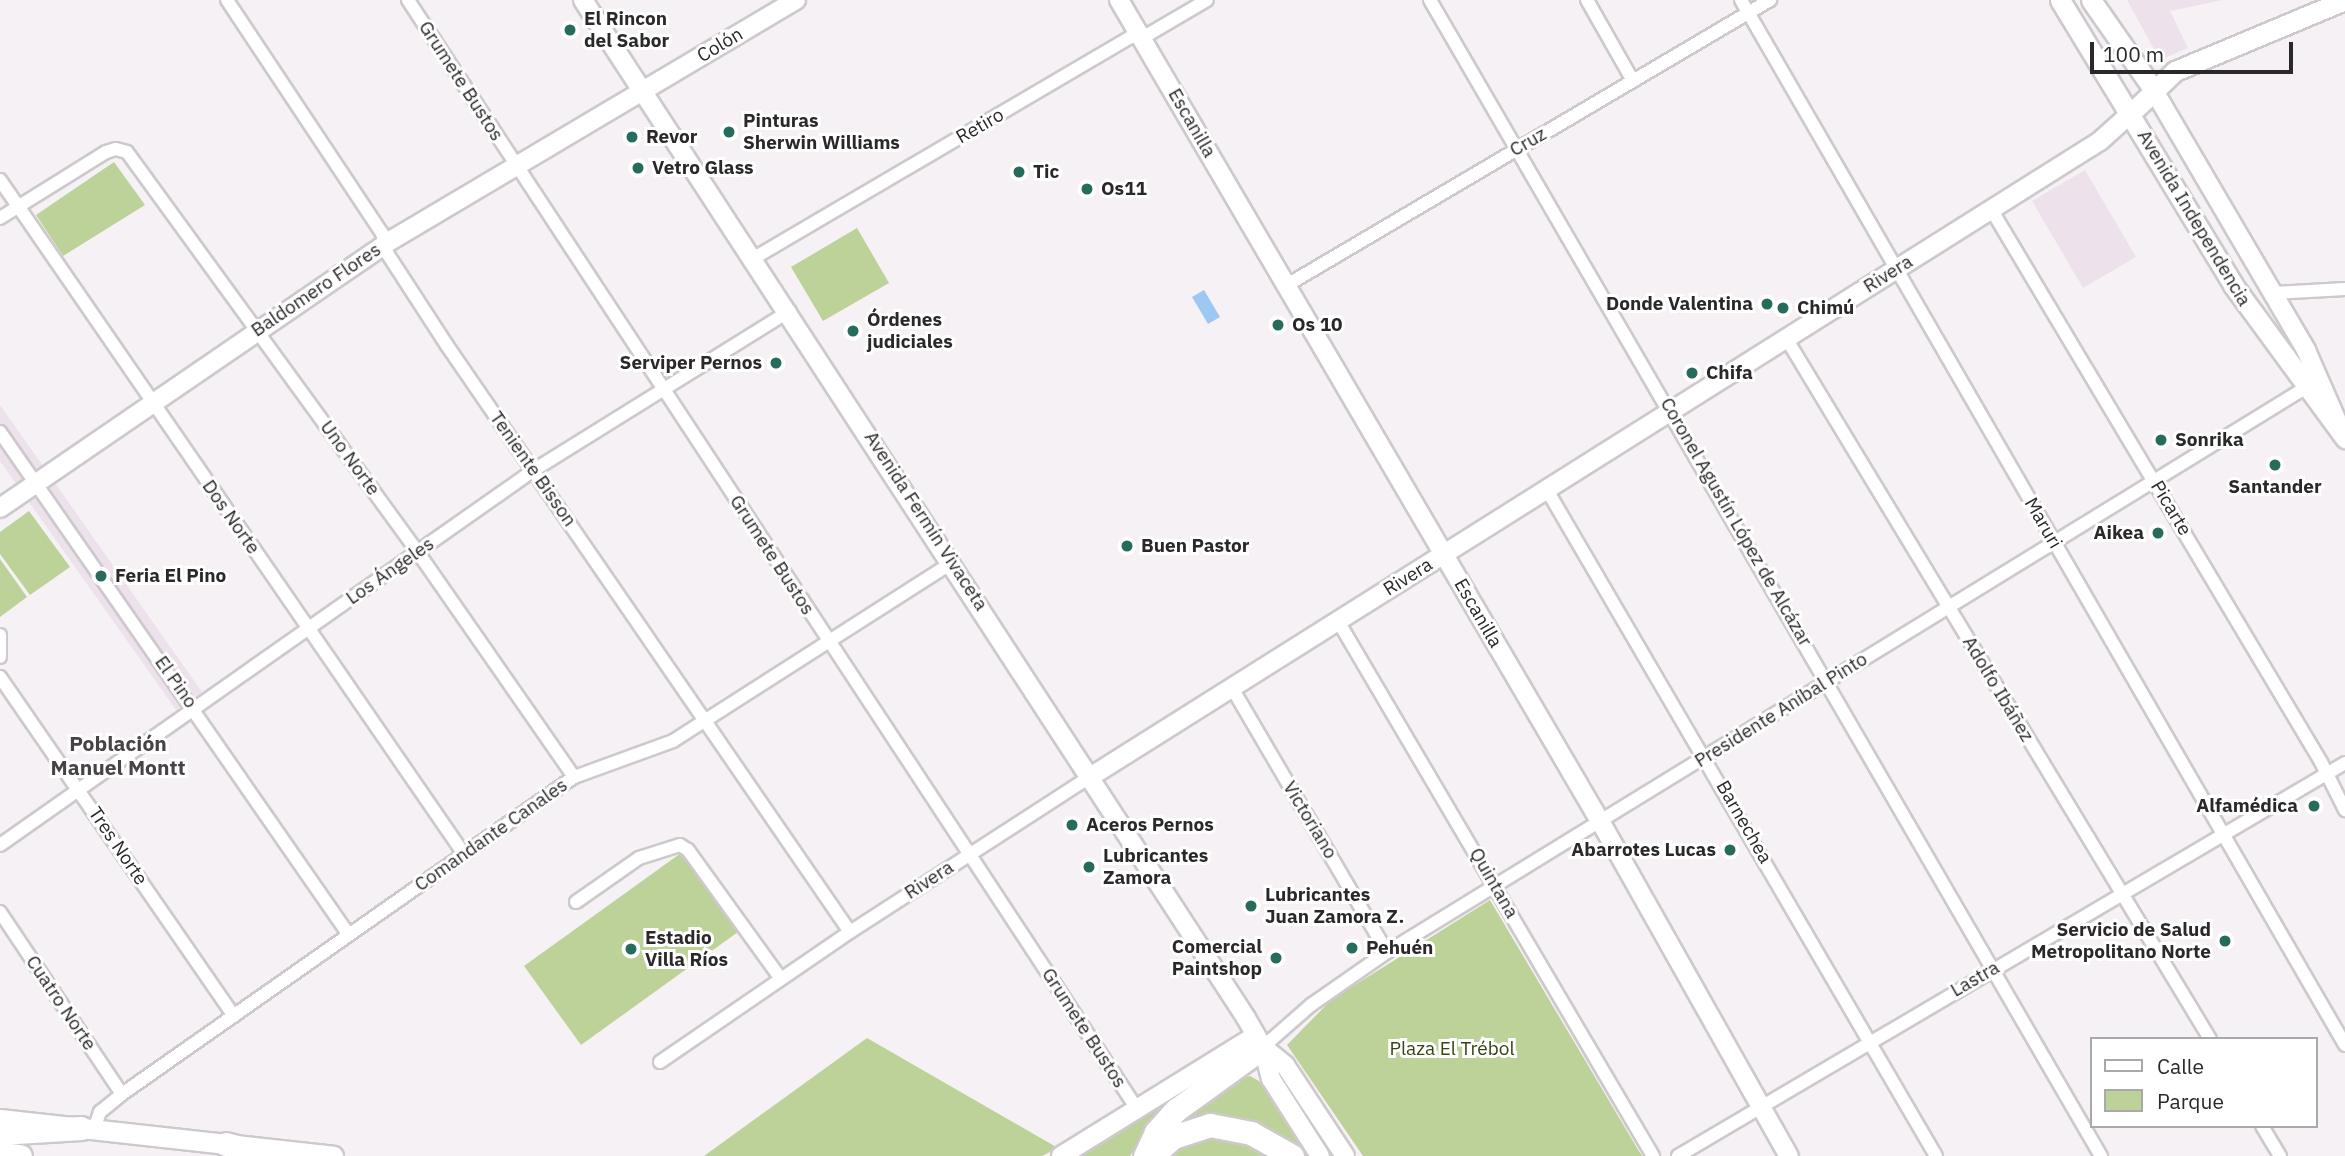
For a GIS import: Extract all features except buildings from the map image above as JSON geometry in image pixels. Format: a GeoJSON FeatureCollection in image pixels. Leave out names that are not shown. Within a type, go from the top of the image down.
{"type":"FeatureCollection","features":[{"type":"Feature","properties":{"kind":"highway"},"geometry":{"type":"LineString","coordinates":[[1145,1156],[1156,1132],[1176,1110],[1259,1041]]}},
{"type":"Feature","properties":{"kind":"highway"},"geometry":{"type":"LineString","coordinates":[[1152,1156],[1173,1136],[1210,1125],[1251,1133],[1292,1156]]}},
{"type":"Feature","properties":{"kind":"highway"},"geometry":{"type":"LineString","coordinates":[[0,1133],[88,1129]]}},
{"type":"Feature","properties":{"kind":"highway"},"geometry":{"type":"LineString","coordinates":[[226,1144],[271,1156]]}},
{"type":"Feature","properties":{"kind":"highway"},"geometry":{"type":"LineString","coordinates":[[0,1154],[20,1156]]}},
{"type":"Feature","properties":{"kind":"main road","name":"Avenida Independencia"},"geometry":{"type":"LineString","coordinates":[[2060,0],[2233,285],[2342,432]]}},
{"type":"Feature","properties":{"kind":"main road","name":"Avenida Independencia"},"geometry":{"type":"LineString","coordinates":[[2091,0],[2153,89]]}},
{"type":"Feature","properties":{"kind":"main road","name":"Rivera"},"geometry":{"type":"LineString","coordinates":[[2130,114],[2153,89],[2185,66],[2345,1]]}},
{"type":"Feature","properties":{"kind":"main road"},"geometry":{"type":"LineString","coordinates":[[0,1119],[333,1156]]}},
{"type":"Feature","properties":{"kind":"street","name":"Teniente Bisson"},"geometry":{"type":"LineString","coordinates":[[227,0],[383,233],[387,253],[850,932]]}},
{"type":"Feature","properties":{"kind":"street","name":"Grumete Bustos"},"geometry":{"type":"LineString","coordinates":[[408,0],[1137,1109]]}},
{"type":"Feature","properties":{"kind":"street","name":"Avenida Fermín Vivaceta"},"geometry":{"type":"LineString","coordinates":[[583,0],[953,562],[1259,1041],[1285,1065],[1345,1156]]}},
{"type":"Feature","properties":{"kind":"street","name":"Colón"},"geometry":{"type":"LineString","coordinates":[[644,90],[796,0]]}},
{"type":"Feature","properties":{"kind":"street","name":"Escanilla"},"geometry":{"type":"LineString","coordinates":[[1119,0],[1600,821],[1789,1156]]}},
{"type":"Feature","properties":{"kind":"street","name":"Retiro"},"geometry":{"type":"LineString","coordinates":[[754,258],[1141,35],[1207,0]]}},
{"type":"Feature","properties":{"kind":"street","name":"Coronel Agustín López de Alcázar"},"geometry":{"type":"LineString","coordinates":[[1430,0],[1828,681],[2101,1156]]}},
{"type":"Feature","properties":{"kind":"street"},"geometry":{"type":"LineString","coordinates":[[1587,0],[1633,80]]}},
{"type":"Feature","properties":{"kind":"street","name":"Maruri"},"geometry":{"type":"LineString","coordinates":[[1741,0],[2345,1045]]}},
{"type":"Feature","properties":{"kind":"street","name":"Cruz"},"geometry":{"type":"LineString","coordinates":[[1287,285],[1770,0]]}},
{"type":"Feature","properties":{"kind":"street","name":"Avenida Independencia"},"geometry":{"type":"LineString","coordinates":[[2153,89],[2274,293],[2320,378],[2342,432]]}},
{"type":"Feature","properties":{"kind":"street","name":"Baldomero Flores"},"geometry":{"type":"LineString","coordinates":[[0,508],[150,402],[385,244],[644,90]]}},
{"type":"Feature","properties":{"kind":"street","name":"Rivera"},"geometry":{"type":"LineString","coordinates":[[660,1062],[969,854],[2100,141],[2130,114]]}},
{"type":"Feature","properties":{"kind":"street","name":"Uno Norte"},"geometry":{"type":"LineString","coordinates":[[17,207],[116,149],[127,152],[417,551],[574,777]]}},
{"type":"Feature","properties":{"kind":"street","name":"Dos Norte"},"geometry":{"type":"LineString","coordinates":[[0,180],[150,402],[464,854]]}},
{"type":"Feature","properties":{"kind":"street"},"geometry":{"type":"LineString","coordinates":[[0,218],[17,207]]}},
{"type":"Feature","properties":{"kind":"street","name":"Picarte"},"geometry":{"type":"LineString","coordinates":[[1991,209],[2155,480],[2327,774],[2345,810]]}},
{"type":"Feature","properties":{"kind":"street"},"geometry":{"type":"LineString","coordinates":[[2274,293],[2345,289]]}},
{"type":"Feature","properties":{"kind":"street","name":"Los Ángeles"},"geometry":{"type":"LineString","coordinates":[[0,845],[534,470],[789,311]]}},
{"type":"Feature","properties":{"kind":"street","name":"Adolfo Ibáñez"},"geometry":{"type":"LineString","coordinates":[[1786,338],[2209,1037]]}},
{"type":"Feature","properties":{"kind":"street","name":"Presidente Aníbal Pinto"},"geometry":{"type":"LineString","coordinates":[[1061,1156],[1137,1109],[1259,1041],[1387,952],[2307,387]]}},
{"type":"Feature","properties":{"kind":"street","name":"El Pino"},"geometry":{"type":"LineString","coordinates":[[0,432],[349,934]]}},
{"type":"Feature","properties":{"kind":"street","name":"Barnechea"},"geometry":{"type":"LineString","coordinates":[[1547,489],[1706,757],[1936,1156]]}},
{"type":"Feature","properties":{"kind":"street","name":"Comandante Canales"},"geometry":{"type":"LineString","coordinates":[[88,1129],[100,1112],[122,1094],[574,777],[644,755],[707,721],[953,562]]}},
{"type":"Feature","properties":{"kind":"street","name":"Quintana"},"geometry":{"type":"LineString","coordinates":[[1338,621],[1650,1152]]}},
{"type":"Feature","properties":{"kind":"street"},"geometry":{"type":"LineString","coordinates":[[0,635],[0,657]]}},
{"type":"Feature","properties":{"kind":"street","name":"Tres Norte"},"geometry":{"type":"LineString","coordinates":[[0,677],[80,789],[234,1016]]}},
{"type":"Feature","properties":{"kind":"street","name":"Victoriano"},"geometry":{"type":"LineString","coordinates":[[1232,688],[1387,952]]}},
{"type":"Feature","properties":{"kind":"street","name":"Lastra"},"geometry":{"type":"LineString","coordinates":[[1678,1156],[1760,1104],[2345,763]]}},
{"type":"Feature","properties":{"kind":"street"},"geometry":{"type":"LineString","coordinates":[[576,902],[639,858],[680,845],[688,850],[782,979]]}},
{"type":"Feature","properties":{"kind":"street","name":"Cuatro Norte"},"geometry":{"type":"LineString","coordinates":[[0,912],[122,1094]]}},
{"type":"Feature","properties":{"kind":"street","name":"Avenida Fermín Vivaceta"},"geometry":{"type":"LineString","coordinates":[[1259,1041],[1271,1079],[1320,1156]]}},
{"type":"Feature","properties":{"kind":"street"},"geometry":{"type":"LineString","coordinates":[[2264,1128],[2280,1156]]}},
{"type":"Feature","properties":{"kind":"shaded area"},"geometry":{"type":"Polygon","coordinates":[[[2127,0],[2223,0],[2170,11],[2188,48],[2160,60],[2127,0]]]}},
{"type":"Feature","properties":{"kind":"shaded area"},"geometry":{"type":"Polygon","coordinates":[[[2085,170],[2136,257],[2083,288],[2032,201],[2085,170]]]}},
{"type":"Feature","properties":{"kind":"shaded area","name":"Feria El Pino"},"geometry":{"type":"Polygon","coordinates":[[[0,405],[202,692],[176,710],[0,461],[0,405]]]}},
{"type":"Feature","properties":{"kind":"green space"},"geometry":{"type":"Polygon","coordinates":[[[114,162],[145,205],[63,256],[36,215],[114,162]]]}},
{"type":"Feature","properties":{"kind":"green space"},"geometry":{"type":"Polygon","coordinates":[[[857,228],[889,283],[823,321],[791,267],[857,228]]]}},
{"type":"Feature","properties":{"kind":"green space"},"geometry":{"type":"Polygon","coordinates":[[[29,511],[70,567],[30,595],[0,554],[0,532],[29,511]]]}},
{"type":"Feature","properties":{"kind":"green space"},"geometry":{"type":"Polygon","coordinates":[[[0,559],[27,597],[0,617],[0,559]]]}},
{"type":"Feature","properties":{"kind":"green space","name":"Estadio Villa Ríos"},"geometry":{"type":"Polygon","coordinates":[[[681,853],[738,932],[581,1045],[524,966],[681,853]]]}},
{"type":"Feature","properties":{"kind":"green space","name":"Plaza El Trébol"},"geometry":{"type":"Polygon","coordinates":[[[1490,900],[1643,1156],[1363,1156],[1287,1045],[1331,1000],[1490,900]]]}},
{"type":"Feature","properties":{"kind":"green space"},"geometry":{"type":"Polygon","coordinates":[[[867,1038],[1058,1148],[1042,1156],[704,1156],[867,1038]]]}},
{"type":"Feature","properties":{"kind":"green space"},"geometry":{"type":"Polygon","coordinates":[[[1243,1051],[1156,1115],[1130,1156],[1071,1156],[1243,1051]]]}},
{"type":"Feature","properties":{"kind":"green space"},"geometry":{"type":"Polygon","coordinates":[[[1250,1076],[1259,1081],[1310,1156],[1240,1118],[1215,1115],[1177,1119],[1237,1079],[1250,1076]]]}},
{"type":"Feature","properties":{"kind":"green space"},"geometry":{"type":"Polygon","coordinates":[[[1215,1130],[1281,1156],[1157,1156],[1215,1130]]]}},
{"type":"Feature","properties":{"kind":"water"},"geometry":{"type":"Polygon","coordinates":[[[1204,290],[1220,317],[1208,324],[1192,297],[1204,290]]]}},
{"type":"Feature","properties":{"kind":"place","name":"El Rincon del Sabor"},"geometry":{"type":"Point","coordinates":[570,30]}},
{"type":"Feature","properties":{"kind":"place","name":"Pinturas Sherwin Williams"},"geometry":{"type":"Point","coordinates":[729,132]}},
{"type":"Feature","properties":{"kind":"place","name":"Revor"},"geometry":{"type":"Point","coordinates":[632,137]}},
{"type":"Feature","properties":{"kind":"place","name":"Vetro Glass"},"geometry":{"type":"Point","coordinates":[638,168]}},
{"type":"Feature","properties":{"kind":"place","name":"Tic"},"geometry":{"type":"Point","coordinates":[1019,172]}},
{"type":"Feature","properties":{"kind":"place","name":"Os11"},"geometry":{"type":"Point","coordinates":[1087,189]}},
{"type":"Feature","properties":{"kind":"place","name":"Donde Valentina"},"geometry":{"type":"Point","coordinates":[1767,304]}},
{"type":"Feature","properties":{"kind":"place","name":"Chimú"},"geometry":{"type":"Point","coordinates":[1783,308]}},
{"type":"Feature","properties":{"kind":"place","name":"Os 10"},"geometry":{"type":"Point","coordinates":[1278,325]}},
{"type":"Feature","properties":{"kind":"place","name":"Órdenes judiciales"},"geometry":{"type":"Point","coordinates":[853,331]}},
{"type":"Feature","properties":{"kind":"place","name":"Serviper Pernos"},"geometry":{"type":"Point","coordinates":[776,363]}},
{"type":"Feature","properties":{"kind":"place","name":"Chifa"},"geometry":{"type":"Point","coordinates":[1692,373]}},
{"type":"Feature","properties":{"kind":"place","name":"Sonrika"},"geometry":{"type":"Point","coordinates":[2161,440]}},
{"type":"Feature","properties":{"kind":"place","name":"Santander"},"geometry":{"type":"Point","coordinates":[2275,465]}},
{"type":"Feature","properties":{"kind":"place","name":"Aikea"},"geometry":{"type":"Point","coordinates":[2158,533]}},
{"type":"Feature","properties":{"kind":"place","name":"Buen Pastor"},"geometry":{"type":"Point","coordinates":[1127,546]}},
{"type":"Feature","properties":{"kind":"place","name":"Feria El Pino"},"geometry":{"type":"Point","coordinates":[101,576]}},
{"type":"Feature","properties":{"kind":"place","name":"Alfamédica"},"geometry":{"type":"Point","coordinates":[2314,806]}},
{"type":"Feature","properties":{"kind":"place","name":"Aceros Pernos"},"geometry":{"type":"Point","coordinates":[1072,825]}},
{"type":"Feature","properties":{"kind":"place","name":"Abarrotes Lucas"},"geometry":{"type":"Point","coordinates":[1730,850]}},
{"type":"Feature","properties":{"kind":"place","name":"Lubricantes Zamora"},"geometry":{"type":"Point","coordinates":[1089,867]}},
{"type":"Feature","properties":{"kind":"place","name":"Lubricantes Juan Zamora Z."},"geometry":{"type":"Point","coordinates":[1251,906]}},
{"type":"Feature","properties":{"kind":"place","name":"Servicio de Salud Metropolitano Norte"},"geometry":{"type":"Point","coordinates":[2225,941]}},
{"type":"Feature","properties":{"kind":"place","name":"Pehuén"},"geometry":{"type":"Point","coordinates":[1352,948]}},
{"type":"Feature","properties":{"kind":"place","name":"Estadio Villa Ríos"},"geometry":{"type":"Point","coordinates":[631,949]}},
{"type":"Feature","properties":{"kind":"place","name":"Comercial Paintshop"},"geometry":{"type":"Point","coordinates":[1276,958]}},
{"type":"Feature","properties":{"kind":"district","name":"Población Manuel Montt"},"geometry":{"type":"Point","coordinates":[118,755]}}]}
